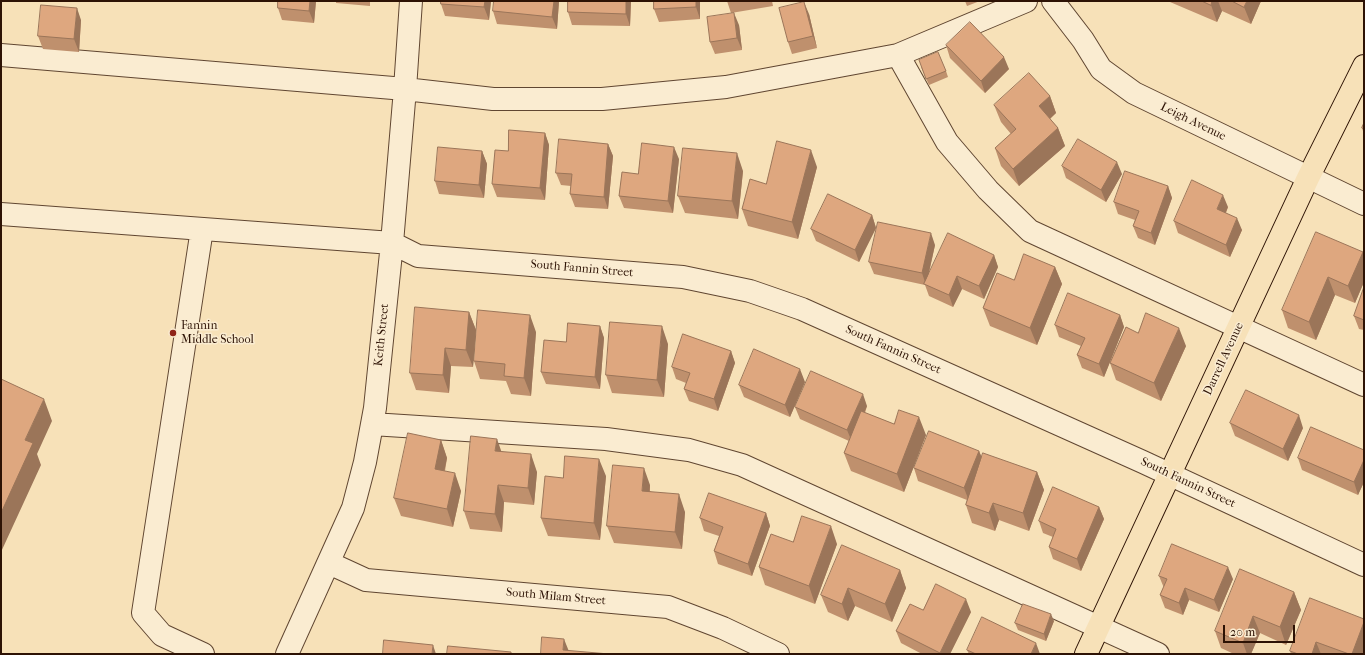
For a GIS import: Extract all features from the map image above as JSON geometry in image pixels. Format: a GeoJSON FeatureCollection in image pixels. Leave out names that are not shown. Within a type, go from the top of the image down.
{"type":"FeatureCollection","features":[{"type":"Feature","properties":{"kind":"main road","name":"Darrell Avenue"},"geometry":{"type":"LineString","coordinates":[[1086,654],[1308,178],[1364,66]]}},
{"type":"Feature","properties":{"kind":"street","name":"Keith Street"},"geometry":{"type":"LineString","coordinates":[[287,654],[353,508],[366,462],[372,424],[392,243],[411,1]]}},
{"type":"Feature","properties":{"kind":"street"},"geometry":{"type":"LineString","coordinates":[[1,56],[405,89],[493,98],[602,99],[726,87],[898,54],[1026,1]]}},
{"type":"Feature","properties":{"kind":"street","name":"Leigh Avenue"},"geometry":{"type":"LineString","coordinates":[[1053,1],[1083,40],[1102,69],[1134,93],[1364,204]]}},
{"type":"Feature","properties":{"kind":"street"},"geometry":{"type":"LineString","coordinates":[[898,54],[947,142],[988,190],[1030,231],[1239,326],[1364,385]]}},
{"type":"Feature","properties":{"kind":"street"},"geometry":{"type":"LineString","coordinates":[[1,214],[392,243]]}},
{"type":"Feature","properties":{"kind":"street"},"geometry":{"type":"LineString","coordinates":[[202,229],[143,613],[162,635],[203,654]]}},
{"type":"Feature","properties":{"kind":"street","name":"South Fannin Street"},"geometry":{"type":"LineString","coordinates":[[392,243],[418,256],[683,277],[750,291],[802,309],[1364,564]]}},
{"type":"Feature","properties":{"kind":"street"},"geometry":{"type":"LineString","coordinates":[[372,424],[606,439],[689,450],[742,465],[1158,654]]}},
{"type":"Feature","properties":{"kind":"street","name":"South Milam Street"},"geometry":{"type":"LineString","coordinates":[[329,563],[366,580],[668,607],[723,628],[778,654]]}},
{"type":"Feature","properties":{"kind":"building"},"geometry":{"type":"Polygon","coordinates":[[[278,1],[310,1],[309,11],[278,8],[278,1]]]}},
{"type":"Feature","properties":{"kind":"building"},"geometry":{"type":"Polygon","coordinates":[[[441,1],[485,1],[484,7],[441,4],[441,1]]]}},
{"type":"Feature","properties":{"kind":"building"},"geometry":{"type":"Polygon","coordinates":[[[494,1],[554,1],[552,17],[493,11],[494,1]]]}},
{"type":"Feature","properties":{"kind":"building"},"geometry":{"type":"Polygon","coordinates":[[[568,1],[626,1],[626,14],[568,12],[568,1]]]}},
{"type":"Feature","properties":{"kind":"building"},"geometry":{"type":"Polygon","coordinates":[[[654,1],[696,1],[696,7],[654,9],[654,1]]]}},
{"type":"Feature","properties":{"kind":"building"},"geometry":{"type":"Polygon","coordinates":[[[1202,1],[1212,1],[1211,5],[1202,1]]]}},
{"type":"Feature","properties":{"kind":"building"},"geometry":{"type":"Polygon","coordinates":[[[1232,1],[1247,1],[1244,7],[1232,1]]]}},
{"type":"Feature","properties":{"kind":"building"},"geometry":{"type":"Polygon","coordinates":[[[804,2],[813,36],[788,42],[779,8],[804,2]]]}},
{"type":"Feature","properties":{"kind":"building"},"geometry":{"type":"Polygon","coordinates":[[[41,5],[77,8],[74,39],[38,36],[41,5]]]}},
{"type":"Feature","properties":{"kind":"building"},"geometry":{"type":"Polygon","coordinates":[[[734,13],[737,38],[710,42],[707,17],[734,13]]]}},
{"type":"Feature","properties":{"kind":"building"},"geometry":{"type":"Polygon","coordinates":[[[970,22],[1004,57],[981,81],[946,45],[970,22]]]}},
{"type":"Feature","properties":{"kind":"building"},"geometry":{"type":"Polygon","coordinates":[[[938,52],[946,71],[926,79],[919,60],[938,52]]]}},
{"type":"Feature","properties":{"kind":"building"},"geometry":{"type":"Polygon","coordinates":[[[1029,73],[1050,96],[1039,106],[1058,128],[1013,169],[995,148],[1016,129],[994,105],[1029,73]]]}},
{"type":"Feature","properties":{"kind":"building"},"geometry":{"type":"Polygon","coordinates":[[[509,130],[545,133],[540,188],[492,184],[495,150],[508,151],[509,130]]]}},
{"type":"Feature","properties":{"kind":"building"},"geometry":{"type":"Polygon","coordinates":[[[559,139],[608,144],[604,197],[570,194],[572,174],[556,173],[559,139]]]}},
{"type":"Feature","properties":{"kind":"building"},"geometry":{"type":"Polygon","coordinates":[[[1078,139],[1117,162],[1101,190],[1062,166],[1078,139]]]}},
{"type":"Feature","properties":{"kind":"building"},"geometry":{"type":"Polygon","coordinates":[[[777,141],[811,150],[792,222],[742,209],[750,179],[766,184],[777,141]]]}},
{"type":"Feature","properties":{"kind":"building"},"geometry":{"type":"Polygon","coordinates":[[[642,143],[674,147],[668,201],[619,196],[622,172],[638,174],[642,143]]]}},
{"type":"Feature","properties":{"kind":"building"},"geometry":{"type":"Polygon","coordinates":[[[438,147],[482,151],[479,185],[435,181],[438,147]]]}},
{"type":"Feature","properties":{"kind":"building"},"geometry":{"type":"Polygon","coordinates":[[[683,148],[737,153],[732,201],[678,196],[683,148]]]}},
{"type":"Feature","properties":{"kind":"building"},"geometry":{"type":"Polygon","coordinates":[[[1125,171],[1168,186],[1151,233],[1133,226],[1139,211],[1114,202],[1125,171]]]}},
{"type":"Feature","properties":{"kind":"building"},"geometry":{"type":"Polygon","coordinates":[[[1192,180],[1223,195],[1217,209],[1237,218],[1226,245],[1174,221],[1192,180]]]}},
{"type":"Feature","properties":{"kind":"building"},"geometry":{"type":"Polygon","coordinates":[[[828,194],[872,215],[855,250],[811,229],[828,194]]]}},
{"type":"Feature","properties":{"kind":"building"},"geometry":{"type":"Polygon","coordinates":[[[878,222],[931,233],[922,273],[869,262],[878,222]]]}},
{"type":"Feature","properties":{"kind":"building"},"geometry":{"type":"Polygon","coordinates":[[[1316,232],[1363,252],[1348,286],[1328,277],[1309,322],[1282,310],[1316,232]]]}},
{"type":"Feature","properties":{"kind":"building"},"geometry":{"type":"Polygon","coordinates":[[[948,233],[994,255],[979,286],[957,276],[949,295],[924,284],[948,233]]]}},
{"type":"Feature","properties":{"kind":"building"},"geometry":{"type":"Polygon","coordinates":[[[1024,254],[1055,267],[1030,328],[983,308],[997,273],[1014,280],[1024,254]]]}},
{"type":"Feature","properties":{"kind":"building"},"geometry":{"type":"Polygon","coordinates":[[[1364,287],[1364,320],[1354,316],[1364,287]]]}},
{"type":"Feature","properties":{"kind":"building"},"geometry":{"type":"Polygon","coordinates":[[[1068,293],[1120,315],[1099,364],[1077,355],[1085,338],[1055,325],[1068,293]]]}},
{"type":"Feature","properties":{"kind":"building"},"geometry":{"type":"Polygon","coordinates":[[[415,307],[469,312],[466,350],[445,348],[443,375],[410,373],[415,307]]]}},
{"type":"Feature","properties":{"kind":"building"},"geometry":{"type":"Polygon","coordinates":[[[478,310],[530,315],[524,378],[504,376],[505,364],[474,361],[478,310]]]}},
{"type":"Feature","properties":{"kind":"building"},"geometry":{"type":"Polygon","coordinates":[[[1146,313],[1179,328],[1154,383],[1110,363],[1126,327],[1138,333],[1146,313]]]}},
{"type":"Feature","properties":{"kind":"building"},"geometry":{"type":"Polygon","coordinates":[[[610,322],[662,326],[657,380],[606,375],[610,322]]]}},
{"type":"Feature","properties":{"kind":"building"},"geometry":{"type":"Polygon","coordinates":[[[568,323],[600,326],[595,377],[541,372],[544,340],[566,342],[568,323]]]}},
{"type":"Feature","properties":{"kind":"building"},"geometry":{"type":"Polygon","coordinates":[[[683,334],[731,351],[714,399],[684,389],[690,373],[672,367],[683,334]]]}},
{"type":"Feature","properties":{"kind":"building"},"geometry":{"type":"Polygon","coordinates":[[[754,349],[800,369],[785,405],[739,385],[754,349]]]}},
{"type":"Feature","properties":{"kind":"building"},"geometry":{"type":"Polygon","coordinates":[[[811,371],[863,394],[847,430],[795,407],[811,371]]]}},
{"type":"Feature","properties":{"kind":"building"},"geometry":{"type":"Polygon","coordinates":[[[1,379],[44,399],[25,440],[33,443],[1,513],[1,379]]]}},
{"type":"Feature","properties":{"kind":"building"},"geometry":{"type":"Polygon","coordinates":[[[1246,390],[1299,415],[1283,449],[1230,423],[1246,390]]]}},
{"type":"Feature","properties":{"kind":"building"},"geometry":{"type":"Polygon","coordinates":[[[899,410],[919,417],[897,474],[844,453],[861,411],[894,424],[899,410]]]}},
{"type":"Feature","properties":{"kind":"building"},"geometry":{"type":"Polygon","coordinates":[[[1311,427],[1364,450],[1364,460],[1354,482],[1298,458],[1311,427]]]}},
{"type":"Feature","properties":{"kind":"building"},"geometry":{"type":"Polygon","coordinates":[[[929,431],[979,451],[964,488],[914,468],[929,431]]]}},
{"type":"Feature","properties":{"kind":"building"},"geometry":{"type":"Polygon","coordinates":[[[408,433],[441,440],[435,469],[455,473],[447,509],[394,498],[408,433]]]}},
{"type":"Feature","properties":{"kind":"building"},"geometry":{"type":"Polygon","coordinates":[[[471,436],[497,439],[495,451],[531,454],[528,488],[498,485],[495,514],[464,511],[471,436]]]}},
{"type":"Feature","properties":{"kind":"building"},"geometry":{"type":"Polygon","coordinates":[[[983,453],[1037,472],[1023,513],[993,503],[989,513],[966,505],[983,453]]]}},
{"type":"Feature","properties":{"kind":"building"},"geometry":{"type":"Polygon","coordinates":[[[565,456],[599,459],[594,523],[541,518],[545,476],[563,478],[565,456]]]}},
{"type":"Feature","properties":{"kind":"building"},"geometry":{"type":"Polygon","coordinates":[[[613,465],[644,468],[642,491],[679,494],[675,532],[607,526],[613,465]]]}},
{"type":"Feature","properties":{"kind":"building"},"geometry":{"type":"Polygon","coordinates":[[[1053,487],[1099,507],[1077,559],[1049,547],[1056,529],[1039,521],[1053,487]]]}},
{"type":"Feature","properties":{"kind":"building"},"geometry":{"type":"Polygon","coordinates":[[[709,493],[766,513],[748,564],[714,551],[723,527],[700,518],[709,493]]]}},
{"type":"Feature","properties":{"kind":"building"},"geometry":{"type":"Polygon","coordinates":[[[802,516],[831,526],[809,586],[759,567],[771,534],[793,542],[802,516]]]}},
{"type":"Feature","properties":{"kind":"building"},"geometry":{"type":"Polygon","coordinates":[[[1172,544],[1228,567],[1214,600],[1185,588],[1179,603],[1160,595],[1167,579],[1159,576],[1172,544]]]}},
{"type":"Feature","properties":{"kind":"building"},"geometry":{"type":"Polygon","coordinates":[[[842,545],[900,570],[885,604],[848,588],[842,604],[821,595],[842,545]]]}},
{"type":"Feature","properties":{"kind":"building"},"geometry":{"type":"Polygon","coordinates":[[[1240,569],[1294,592],[1280,627],[1253,616],[1243,643],[1215,631],[1240,569]]]}},
{"type":"Feature","properties":{"kind":"building"},"geometry":{"type":"Polygon","coordinates":[[[936,584],[966,599],[940,653],[896,631],[910,604],[923,610],[936,584]]]}},
{"type":"Feature","properties":{"kind":"building"},"geometry":{"type":"Polygon","coordinates":[[[1310,598],[1364,619],[1352,654],[1316,642],[1312,654],[1298,654],[1290,651],[1310,598]]]}},
{"type":"Feature","properties":{"kind":"building"},"geometry":{"type":"Polygon","coordinates":[[[1023,604],[1051,614],[1044,634],[1015,623],[1023,604]]]}},
{"type":"Feature","properties":{"kind":"building"},"geometry":{"type":"Polygon","coordinates":[[[982,617],[1036,643],[1031,654],[976,654],[967,650],[982,617]]]}},
{"type":"Feature","properties":{"kind":"building"},"geometry":{"type":"Polygon","coordinates":[[[542,637],[564,639],[563,650],[609,654],[541,654],[542,637]]]}},
{"type":"Feature","properties":{"kind":"building"},"geometry":{"type":"Polygon","coordinates":[[[384,640],[433,645],[432,654],[383,654],[384,640]]]}},
{"type":"Feature","properties":{"kind":"building"},"geometry":{"type":"Polygon","coordinates":[[[448,646],[511,652],[511,654],[447,654],[448,646]]]}},
{"type":"Feature","properties":{"kind":"place","name":"Fannin Middle School"},"geometry":{"type":"Point","coordinates":[173,333]}}]}
